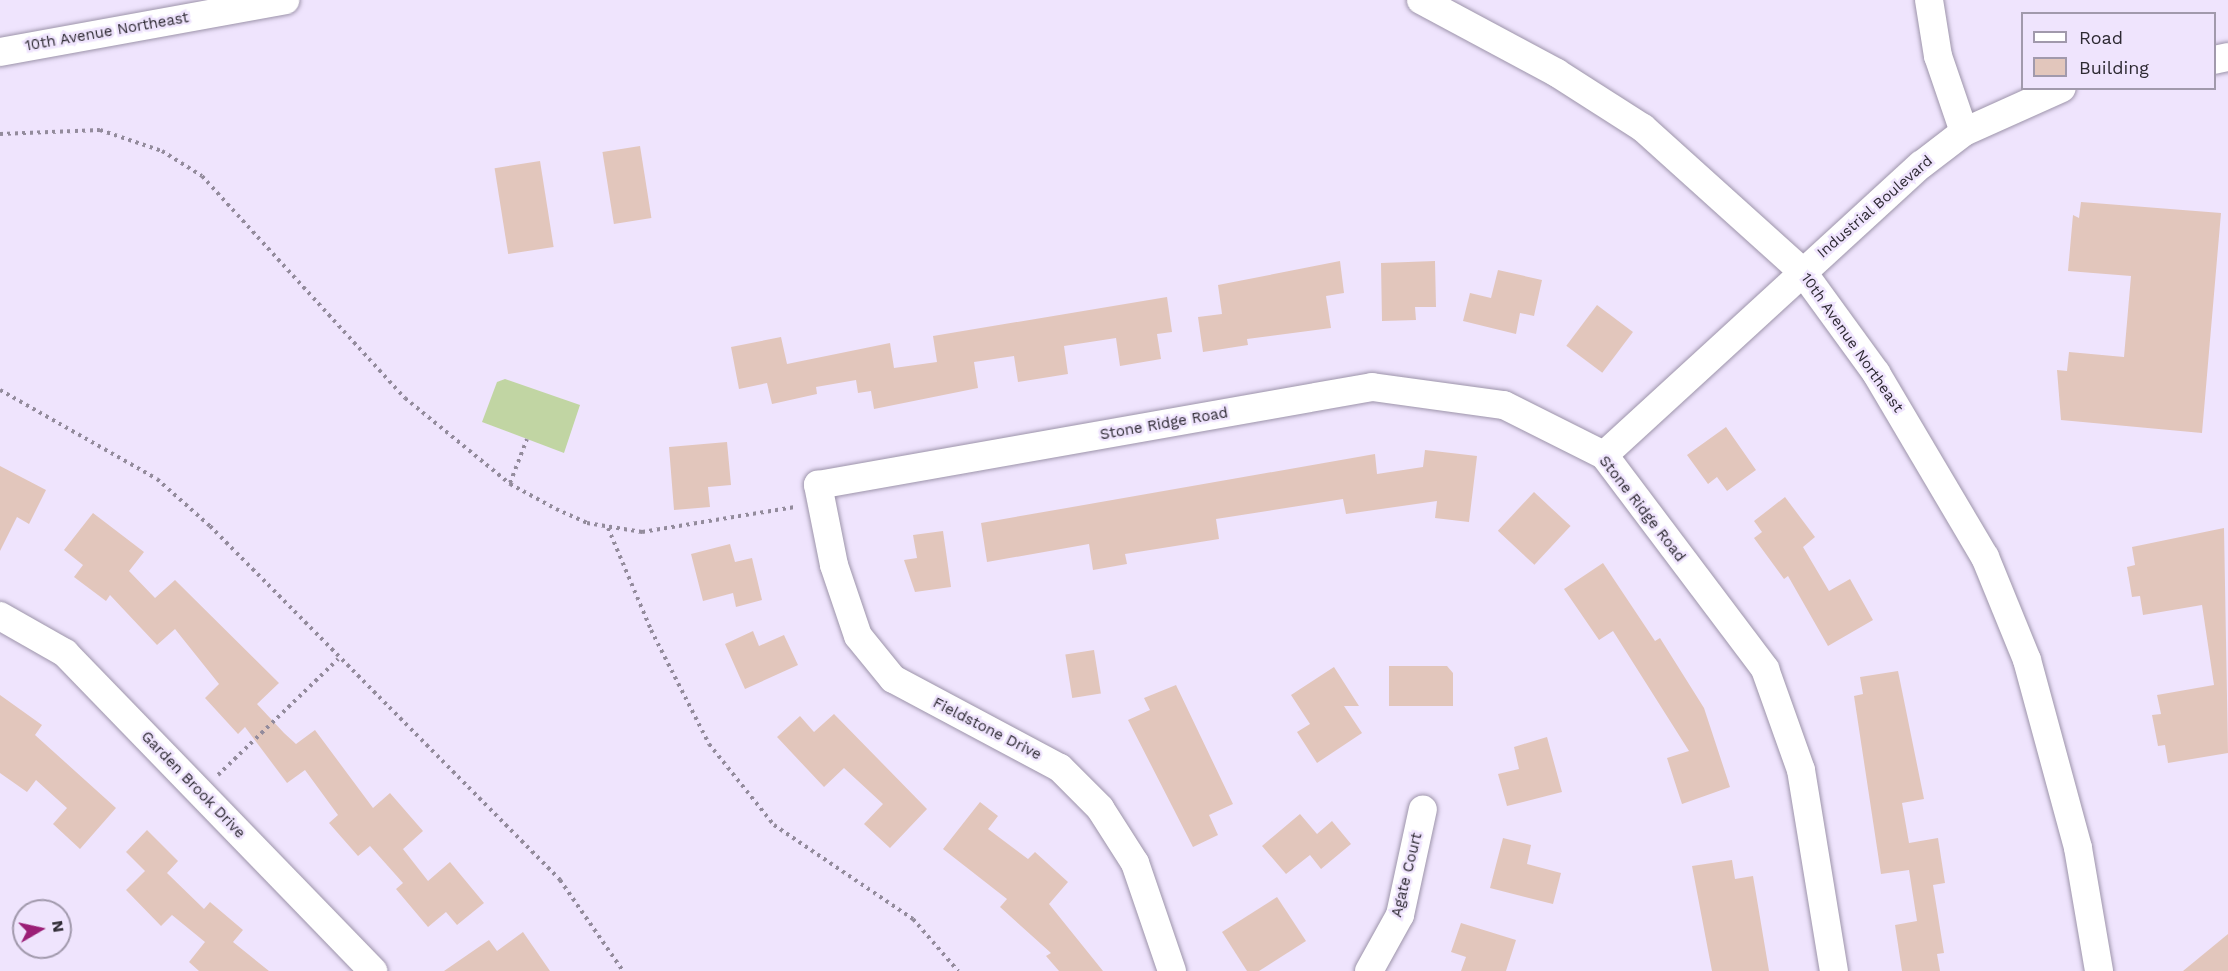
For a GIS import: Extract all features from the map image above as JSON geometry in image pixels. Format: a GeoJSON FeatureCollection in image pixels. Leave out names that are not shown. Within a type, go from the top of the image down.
{"type":"FeatureCollection","features":[{"type":"Feature","properties":{"kind":"street","name":"10th Avenue Northeast"},"geometry":{"type":"LineString","coordinates":[[0,52],[198,8],[285,0]]}},
{"type":"Feature","properties":{"kind":"street","name":"10th Avenue Northeast"},"geometry":{"type":"LineString","coordinates":[[1421,0],[1451,6],[1643,128],[1802,271],[1876,373],[1984,558],[2027,660],[2078,848],[2098,971]]}},
{"type":"Feature","properties":{"kind":"street"},"geometry":{"type":"LineString","coordinates":[[1929,0],[1938,56],[1964,132]]}},
{"type":"Feature","properties":{"kind":"street","name":"Industrial Boulevard"},"geometry":{"type":"LineString","coordinates":[[1604,455],[1802,271],[1964,132],[2058,90]]}},
{"type":"Feature","properties":{"kind":"street","name":"Stone Ridge Road"},"geometry":{"type":"LineString","coordinates":[[818,485],[1372,387],[1504,405],[1604,455],[1765,669],[1801,770],[1834,971]]}},
{"type":"Feature","properties":{"kind":"street","name":"Fieldstone Drive"},"geometry":{"type":"LineString","coordinates":[[818,485],[834,565],[858,636],[893,679],[1060,768],[1100,808],[1135,863],[1172,971]]}},
{"type":"Feature","properties":{"kind":"street","name":"Garden Brook Drive"},"geometry":{"type":"LineString","coordinates":[[0,616],[65,653],[373,971]]}},
{"type":"Feature","properties":{"kind":"street","name":"Agate Court"},"geometry":{"type":"LineString","coordinates":[[1369,971],[1400,915],[1423,809]]}},
{"type":"Feature","properties":{"kind":"path"},"geometry":{"type":"LineString","coordinates":[[0,134],[100,130],[162,151],[202,176],[405,398],[510,484],[556,509],[608,528],[679,529],[777,510]]}},
{"type":"Feature","properties":{"kind":"path"},"geometry":{"type":"LineString","coordinates":[[0,390],[158,479],[560,880],[623,971]]}},
{"type":"Feature","properties":{"kind":"path"},"geometry":{"type":"LineString","coordinates":[[510,484],[527,439]]}},
{"type":"Feature","properties":{"kind":"path"},"geometry":{"type":"LineString","coordinates":[[608,528],[651,630],[709,744],[774,825],[913,919],[958,971]]}},
{"type":"Feature","properties":{"kind":"path"},"geometry":{"type":"LineString","coordinates":[[200,792],[338,659]]}},
{"type":"Feature","properties":{"kind":"green space"},"geometry":{"type":"Polygon","coordinates":[[[505,379],[580,405],[564,453],[482,422],[497,382],[505,379]]]}},
{"type":"Feature","properties":{"kind":"building"},"geometry":{"type":"Polygon","coordinates":[[[640,146],[651,218],[614,224],[602,152],[640,146]]]}},
{"type":"Feature","properties":{"kind":"building"},"geometry":{"type":"Polygon","coordinates":[[[540,161],[554,247],[508,254],[495,168],[540,161]]]}},
{"type":"Feature","properties":{"kind":"building"},"geometry":{"type":"Polygon","coordinates":[[[2081,202],[2221,213],[2202,433],[2061,420],[2057,370],[2067,371],[2069,352],[2124,357],[2131,276],[2068,271],[2073,215],[2079,218],[2081,202]]]}},
{"type":"Feature","properties":{"kind":"building"},"geometry":{"type":"Polygon","coordinates":[[[1340,261],[1344,293],[1326,296],[1331,328],[1247,339],[1248,345],[1203,352],[1198,317],[1222,314],[1218,285],[1340,261]]]}},
{"type":"Feature","properties":{"kind":"building"},"geometry":{"type":"Polygon","coordinates":[[[1435,261],[1436,307],[1415,307],[1416,320],[1382,321],[1381,263],[1435,261]]]}},
{"type":"Feature","properties":{"kind":"building"},"geometry":{"type":"Polygon","coordinates":[[[1498,270],[1542,280],[1534,316],[1520,313],[1516,334],[1463,321],[1470,293],[1491,298],[1498,270]]]}},
{"type":"Feature","properties":{"kind":"building"},"geometry":{"type":"Polygon","coordinates":[[[1167,297],[1172,332],[1157,334],[1161,359],[1120,366],[1116,338],[1064,346],[1068,374],[1018,382],[1014,356],[974,362],[978,388],[874,409],[871,391],[858,393],[856,380],[816,387],[817,394],[772,404],[767,383],[739,389],[731,347],[781,337],[787,364],[890,343],[894,368],[937,362],[933,336],[1167,297]]]}},
{"type":"Feature","properties":{"kind":"building"},"geometry":{"type":"Polygon","coordinates":[[[1597,305],[1633,332],[1602,373],[1566,346],[1597,305]]]}},
{"type":"Feature","properties":{"kind":"building"},"geometry":{"type":"Polygon","coordinates":[[[1726,427],[1756,470],[1727,491],[1717,477],[1708,484],[1687,455],[1726,427]]]}},
{"type":"Feature","properties":{"kind":"building"},"geometry":{"type":"Polygon","coordinates":[[[727,442],[731,485],[708,487],[710,507],[674,510],[669,447],[727,442]]]}},
{"type":"Feature","properties":{"kind":"building"},"geometry":{"type":"Polygon","coordinates":[[[1425,450],[1477,456],[1469,522],[1435,518],[1437,501],[1346,514],[1343,499],[1216,519],[1219,539],[1125,554],[1127,564],[1093,570],[1089,544],[987,562],[981,523],[1375,454],[1377,474],[1423,467],[1425,450]]]}},
{"type":"Feature","properties":{"kind":"building"},"geometry":{"type":"Polygon","coordinates":[[[0,466],[46,490],[29,524],[17,517],[0,551],[0,466]]]}},
{"type":"Feature","properties":{"kind":"building"},"geometry":{"type":"Polygon","coordinates":[[[1534,492],[1571,526],[1534,565],[1498,531],[1534,492]]]}},
{"type":"Feature","properties":{"kind":"building"},"geometry":{"type":"Polygon","coordinates":[[[1785,497],[1815,537],[1803,547],[1829,591],[1850,579],[1873,620],[1828,646],[1788,576],[1784,579],[1754,538],[1762,532],[1754,521],[1785,497]]]}},
{"type":"Feature","properties":{"kind":"building"},"geometry":{"type":"Polygon","coordinates":[[[93,513],[144,552],[129,571],[155,598],[175,580],[279,683],[257,704],[284,733],[296,744],[315,730],[373,808],[390,793],[423,831],[403,849],[428,881],[450,862],[484,903],[457,925],[446,912],[428,927],[396,889],[403,883],[370,846],[358,856],[329,823],[338,815],[305,770],[287,783],[245,727],[238,734],[205,698],[219,684],[175,629],[157,645],[110,595],[106,601],[74,577],[83,565],[64,550],[93,513]]]}},
{"type":"Feature","properties":{"kind":"building"},"geometry":{"type":"Polygon","coordinates":[[[2224,528],[2228,753],[2168,763],[2165,745],[2158,746],[2152,715],[2161,714],[2157,695],[2214,685],[2202,605],[2143,615],[2140,596],[2132,597],[2127,567],[2135,565],[2132,547],[2224,528]]]}},
{"type":"Feature","properties":{"kind":"building"},"geometry":{"type":"Polygon","coordinates":[[[943,531],[951,587],[915,592],[904,560],[917,558],[913,535],[943,531]]]}},
{"type":"Feature","properties":{"kind":"building"},"geometry":{"type":"Polygon","coordinates":[[[730,544],[735,562],[752,558],[762,600],[736,607],[733,593],[703,601],[691,554],[730,544]]]}},
{"type":"Feature","properties":{"kind":"building"},"geometry":{"type":"Polygon","coordinates":[[[1603,563],[1655,641],[1660,638],[1704,708],[1730,787],[1682,804],[1667,758],[1689,751],[1613,631],[1599,640],[1564,589],[1603,563]]]}},
{"type":"Feature","properties":{"kind":"building"},"geometry":{"type":"Polygon","coordinates":[[[753,631],[759,646],[784,635],[798,665],[745,689],[725,644],[753,631]]]}},
{"type":"Feature","properties":{"kind":"building"},"geometry":{"type":"Polygon","coordinates":[[[1094,650],[1101,693],[1072,698],[1065,655],[1094,650]]]}},
{"type":"Feature","properties":{"kind":"building"},"geometry":{"type":"Polygon","coordinates":[[[1389,666],[1447,666],[1453,673],[1453,706],[1389,706],[1389,666]]]}},
{"type":"Feature","properties":{"kind":"building"},"geometry":{"type":"Polygon","coordinates":[[[1334,667],[1359,706],[1344,706],[1362,733],[1317,763],[1297,732],[1310,724],[1291,695],[1334,667]]]}},
{"type":"Feature","properties":{"kind":"building"},"geometry":{"type":"Polygon","coordinates":[[[1898,671],[1924,799],[1902,803],[1909,843],[1938,838],[1945,883],[1933,885],[1944,953],[1937,954],[1940,971],[1902,971],[1895,925],[1917,921],[1909,870],[1881,874],[1854,696],[1863,694],[1860,677],[1898,671]]]}},
{"type":"Feature","properties":{"kind":"building"},"geometry":{"type":"Polygon","coordinates":[[[1176,685],[1233,804],[1209,815],[1218,835],[1193,847],[1128,720],[1150,710],[1144,698],[1176,685]]]}},
{"type":"Feature","properties":{"kind":"building"},"geometry":{"type":"Polygon","coordinates":[[[0,695],[42,725],[35,735],[116,808],[80,849],[53,824],[67,808],[36,780],[27,792],[0,773],[0,695]]]}},
{"type":"Feature","properties":{"kind":"building"},"geometry":{"type":"Polygon","coordinates":[[[834,714],[927,809],[890,848],[864,824],[883,804],[844,768],[824,787],[777,737],[800,716],[814,732],[834,714]]]}},
{"type":"Feature","properties":{"kind":"building"},"geometry":{"type":"Polygon","coordinates":[[[1547,737],[1562,792],[1507,806],[1498,774],[1519,769],[1514,747],[1547,737]]]}},
{"type":"Feature","properties":{"kind":"building"},"geometry":{"type":"Polygon","coordinates":[[[980,802],[998,816],[988,829],[1028,859],[1035,852],[1068,882],[1049,904],[1103,971],[1059,971],[1046,956],[1051,953],[1000,907],[1007,899],[943,849],[980,802]]]}},
{"type":"Feature","properties":{"kind":"building"},"geometry":{"type":"Polygon","coordinates":[[[1300,814],[1317,834],[1332,821],[1351,844],[1321,869],[1310,855],[1286,874],[1262,846],[1300,814]]]}},
{"type":"Feature","properties":{"kind":"building"},"geometry":{"type":"Polygon","coordinates":[[[147,830],[178,861],[167,873],[204,909],[210,902],[243,930],[233,942],[269,971],[199,971],[189,962],[205,942],[172,915],[161,926],[126,890],[145,871],[126,852],[147,830]]]}},
{"type":"Feature","properties":{"kind":"building"},"geometry":{"type":"Polygon","coordinates":[[[1503,838],[1531,845],[1527,864],[1561,873],[1553,904],[1490,888],[1503,838]]]}},
{"type":"Feature","properties":{"kind":"building"},"geometry":{"type":"Polygon","coordinates":[[[1732,860],[1735,879],[1753,876],[1769,971],[1712,971],[1692,866],[1732,860]]]}},
{"type":"Feature","properties":{"kind":"building"},"geometry":{"type":"Polygon","coordinates":[[[1277,897],[1306,941],[1259,971],[1247,971],[1222,932],[1277,897]]]}},
{"type":"Feature","properties":{"kind":"building"},"geometry":{"type":"Polygon","coordinates":[[[1461,923],[1516,940],[1506,971],[1461,971],[1466,957],[1451,952],[1461,923]]]}},
{"type":"Feature","properties":{"kind":"building"},"geometry":{"type":"Polygon","coordinates":[[[523,932],[550,971],[444,971],[489,940],[497,951],[523,932]]]}},
{"type":"Feature","properties":{"kind":"building"},"geometry":{"type":"Polygon","coordinates":[[[2228,934],[2228,971],[2183,971],[2228,934]]]}}]}
